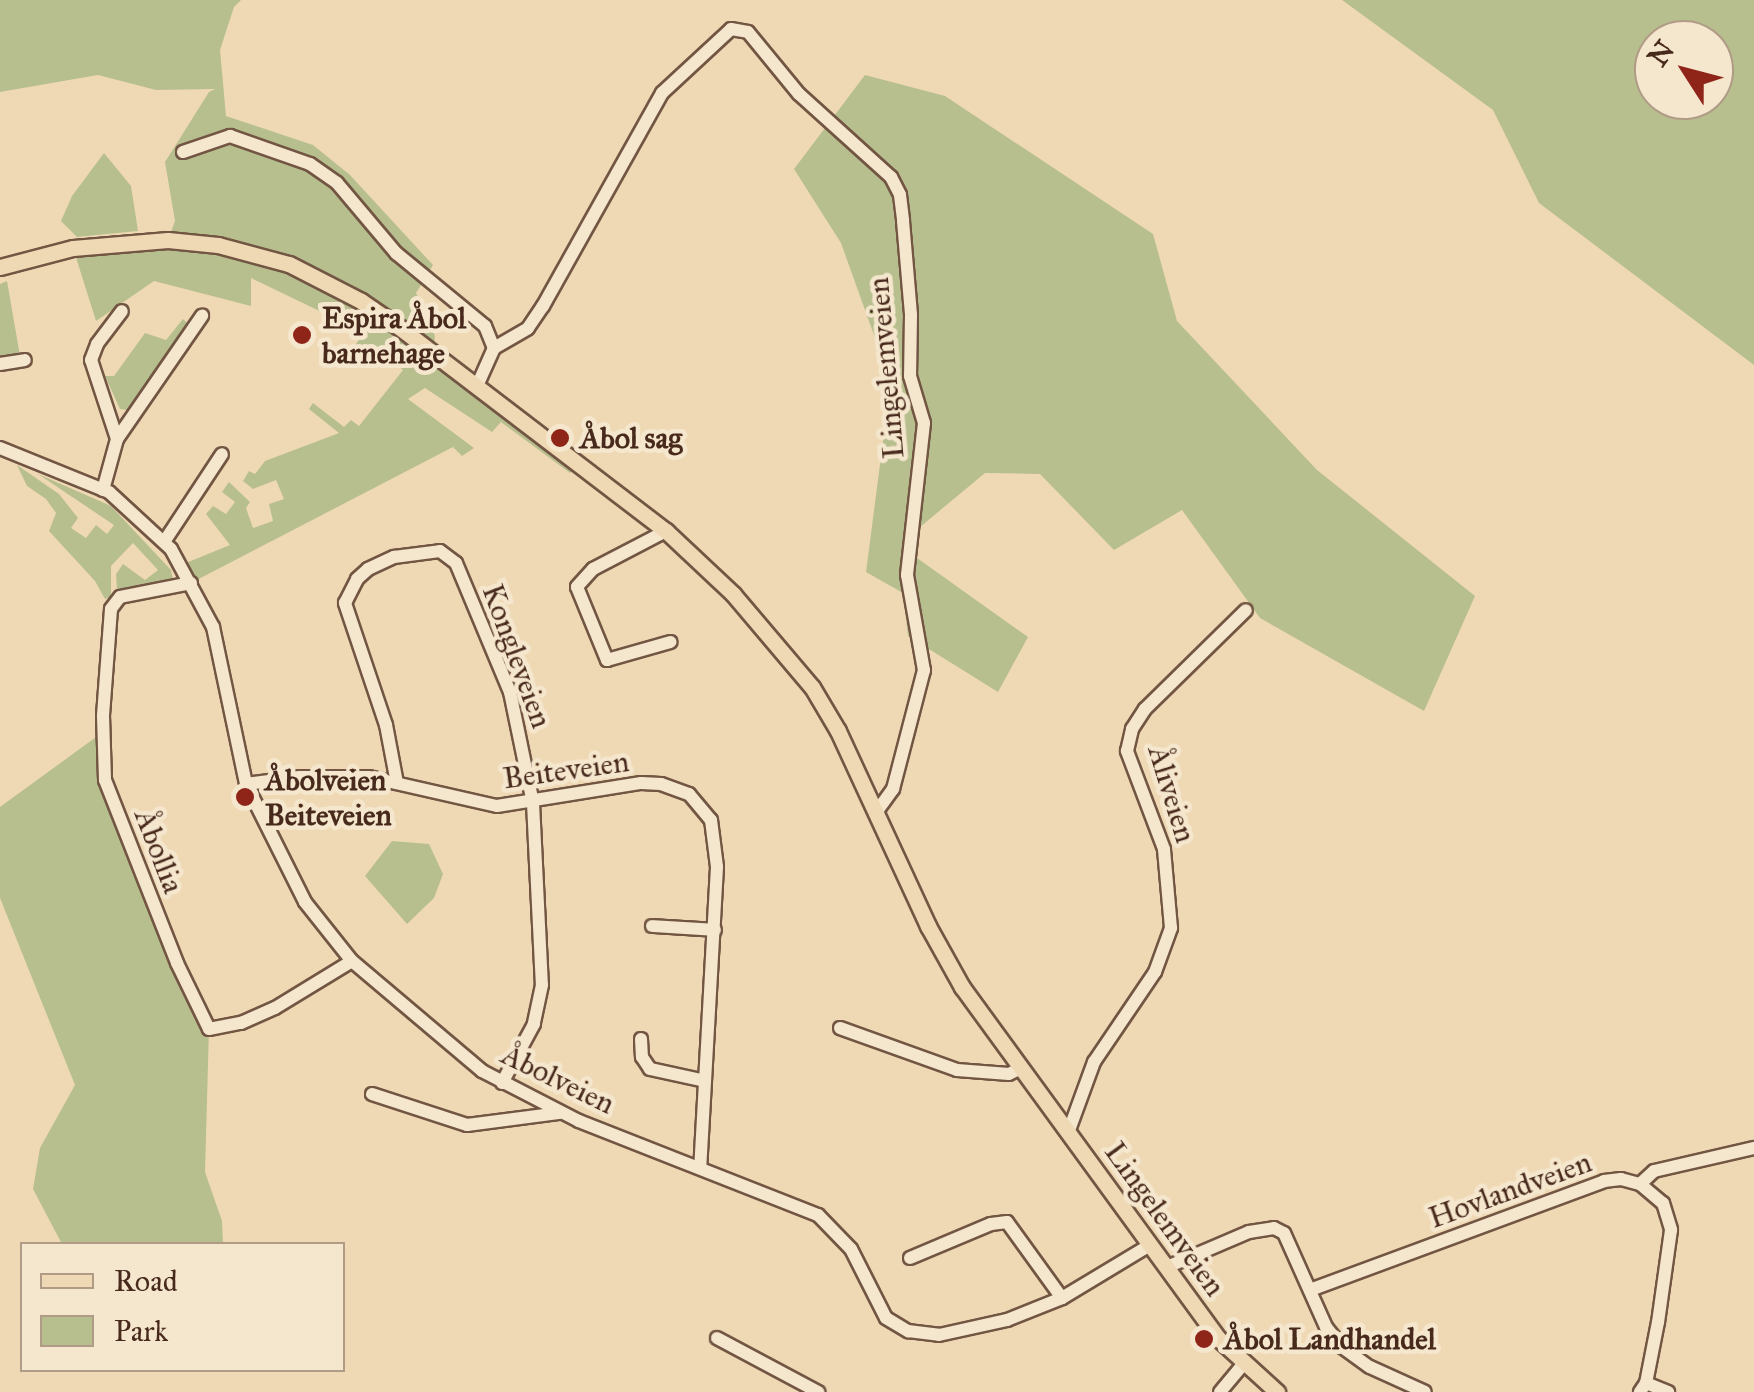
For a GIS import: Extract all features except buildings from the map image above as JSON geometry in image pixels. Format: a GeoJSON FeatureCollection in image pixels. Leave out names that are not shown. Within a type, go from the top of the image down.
{"type":"FeatureCollection","features":[{"type":"Feature","properties":{"kind":"main road","name":"Lingelemveien"},"geometry":{"type":"LineString","coordinates":[[0,266],[73,248],[143,240],[218,244],[310,273],[362,301],[666,531],[733,594],[812,688],[877,811],[948,964],[1150,1245],[1243,1365],[1277,1392]]}},
{"type":"Feature","properties":{"kind":"street","name":"Lingelemveien"},"geometry":{"type":"LineString","coordinates":[[494,348],[528,328],[543,306],[662,94],[697,56],[731,30],[739,27],[748,32],[799,94],[891,177],[900,195],[903,221],[911,315],[910,376],[924,423],[907,576],[924,670],[892,789],[877,811]]}},
{"type":"Feature","properties":{"kind":"street"},"geometry":{"type":"LineString","coordinates":[[183,152],[230,136],[310,164],[337,183],[396,252],[480,321],[494,348],[477,386]]}},
{"type":"Feature","properties":{"kind":"street"},"geometry":{"type":"LineString","coordinates":[[117,438],[92,360],[97,344],[122,312]]}},
{"type":"Feature","properties":{"kind":"street"},"geometry":{"type":"LineString","coordinates":[[103,490],[117,438],[202,316]]}},
{"type":"Feature","properties":{"kind":"street"},"geometry":{"type":"LineString","coordinates":[[0,364],[25,360]]}},
{"type":"Feature","properties":{"kind":"street","name":"Åbolveien"},"geometry":{"type":"LineString","coordinates":[[0,448],[103,490],[164,542],[213,627],[246,784],[305,902],[352,961],[424,1024],[502,1083],[560,1113],[802,1207],[836,1229],[860,1264],[886,1318],[908,1332],[960,1333],[1062,1298],[1150,1245]]}},
{"type":"Feature","properties":{"kind":"street"},"geometry":{"type":"LineString","coordinates":[[164,542],[222,454]]}},
{"type":"Feature","properties":{"kind":"street"},"geometry":{"type":"LineString","coordinates":[[666,531],[593,569],[577,587],[607,660],[670,642]]}},
{"type":"Feature","properties":{"kind":"street","name":"Kongleveien"},"geometry":{"type":"LineString","coordinates":[[397,783],[379,698],[345,604],[356,580],[368,570],[394,557],[440,551],[456,564],[510,692],[533,804],[542,986],[534,1024],[502,1083]]}},
{"type":"Feature","properties":{"kind":"street","name":"Åbollia"},"geometry":{"type":"LineString","coordinates":[[191,583],[120,597],[111,609],[103,716],[105,780],[176,963],[209,1029],[241,1023],[274,1008],[352,961]]}},
{"type":"Feature","properties":{"kind":"street","name":"Åliveien"},"geometry":{"type":"LineString","coordinates":[[1068,1133],[1094,1062],[1155,972],[1171,928],[1164,849],[1127,751],[1132,729],[1145,709],[1246,610]]}},
{"type":"Feature","properties":{"kind":"street","name":"Beiteveien"},"geometry":{"type":"LineString","coordinates":[[246,784],[320,776],[397,783],[478,805],[533,804],[642,783],[660,784],[689,794],[712,820],[716,842],[715,930],[700,1167]]}},
{"type":"Feature","properties":{"kind":"street"},"geometry":{"type":"LineString","coordinates":[[652,926],[715,930]]}},
{"type":"Feature","properties":{"kind":"street"},"geometry":{"type":"LineString","coordinates":[[840,1028],[957,1070],[1010,1074],[1022,1068]]}},
{"type":"Feature","properties":{"kind":"street"},"geometry":{"type":"LineString","coordinates":[[641,1039],[642,1057],[650,1069],[706,1082]]}},
{"type":"Feature","properties":{"kind":"street"},"geometry":{"type":"LineString","coordinates":[[372,1094],[467,1125],[560,1113]]}},
{"type":"Feature","properties":{"kind":"street"},"geometry":{"type":"LineString","coordinates":[[1640,1184],[1654,1171],[1754,1148]]}},
{"type":"Feature","properties":{"kind":"street","name":"Hovlandveien"},"geometry":{"type":"LineString","coordinates":[[1310,1290],[1604,1181],[1640,1184],[1663,1203],[1671,1230],[1643,1387],[1668,1392]]}},
{"type":"Feature","properties":{"kind":"street"},"geometry":{"type":"LineString","coordinates":[[910,1258],[991,1224],[1008,1222],[1062,1298]]}},
{"type":"Feature","properties":{"kind":"street"},"geometry":{"type":"LineString","coordinates":[[1167,1267],[1248,1232],[1274,1228],[1290,1243],[1326,1327],[1342,1347],[1370,1367],[1424,1392]]}},
{"type":"Feature","properties":{"kind":"street"},"geometry":{"type":"LineString","coordinates":[[717,1338],[818,1392]]}},
{"type":"Feature","properties":{"kind":"street"},"geometry":{"type":"LineString","coordinates":[[1220,1392],[1243,1365]]}},
{"type":"Feature","properties":{"kind":"green space"},"geometry":{"type":"Polygon","coordinates":[[[0,0],[241,0],[234,7],[220,50],[226,116],[313,145],[350,175],[433,265],[416,293],[435,336],[433,353],[578,464],[570,473],[501,422],[492,432],[425,388],[408,399],[474,448],[462,456],[453,447],[191,583],[181,565],[230,545],[206,514],[213,506],[226,514],[235,502],[222,492],[229,482],[250,502],[246,508],[253,528],[273,521],[269,504],[284,499],[276,480],[253,489],[243,481],[249,471],[255,474],[265,461],[339,433],[309,409],[313,403],[344,427],[351,420],[359,426],[403,370],[372,345],[353,348],[361,337],[334,318],[251,278],[251,306],[154,281],[96,321],[73,248],[168,240],[175,221],[165,162],[209,92],[215,89],[156,90],[98,75],[0,92],[0,0]]]}},
{"type":"Feature","properties":{"kind":"green space"},"geometry":{"type":"Polygon","coordinates":[[[1342,0],[1754,0],[1754,365],[1539,203],[1493,110],[1342,0]]]}},
{"type":"Feature","properties":{"kind":"green space"},"geometry":{"type":"Polygon","coordinates":[[[865,75],[945,96],[1153,234],[1177,321],[1317,470],[1475,596],[1424,711],[1260,618],[1182,510],[1114,550],[1040,474],[985,473],[920,527],[910,553],[1028,637],[998,692],[908,636],[903,593],[866,572],[885,426],[880,352],[841,243],[794,169],[865,75]]]}},
{"type":"Feature","properties":{"kind":"green space"},"geometry":{"type":"Polygon","coordinates":[[[104,153],[131,186],[138,231],[77,237],[61,221],[72,196],[104,153]]]}},
{"type":"Feature","properties":{"kind":"green space"},"geometry":{"type":"Polygon","coordinates":[[[7,281],[20,356],[0,358],[0,284],[7,281]]]}},
{"type":"Feature","properties":{"kind":"green space"},"geometry":{"type":"Polygon","coordinates":[[[183,319],[188,324],[127,410],[120,409],[105,376],[114,376],[145,333],[166,340],[183,319]]]}},
{"type":"Feature","properties":{"kind":"green space"},"geometry":{"type":"Polygon","coordinates":[[[17,465],[59,494],[78,518],[71,528],[86,538],[96,525],[107,534],[114,525],[38,474],[111,506],[171,570],[173,580],[117,590],[116,574],[123,564],[145,580],[158,570],[133,543],[111,566],[111,597],[105,599],[95,581],[49,531],[56,513],[46,499],[27,486],[17,465]]]}},
{"type":"Feature","properties":{"kind":"green space"},"geometry":{"type":"Polygon","coordinates":[[[103,732],[105,780],[209,1029],[205,1172],[222,1221],[223,1242],[61,1242],[33,1189],[40,1148],[75,1085],[0,898],[0,807],[103,732]]]}},
{"type":"Feature","properties":{"kind":"green space"},"geometry":{"type":"Polygon","coordinates":[[[392,841],[429,844],[443,874],[434,898],[407,924],[365,876],[392,841]]]}},
{"type":"Feature","properties":{"kind":"place","name":"Espira Åbol barnehage"},"geometry":{"type":"Point","coordinates":[302,335]}},
{"type":"Feature","properties":{"kind":"place","name":"Åbol sag"},"geometry":{"type":"Point","coordinates":[560,438]}},
{"type":"Feature","properties":{"kind":"place","name":"Åbolveien Beiteveien"},"geometry":{"type":"Point","coordinates":[245,797]}},
{"type":"Feature","properties":{"kind":"place","name":"Åbol Landhandel"},"geometry":{"type":"Point","coordinates":[1204,1339]}}]}
